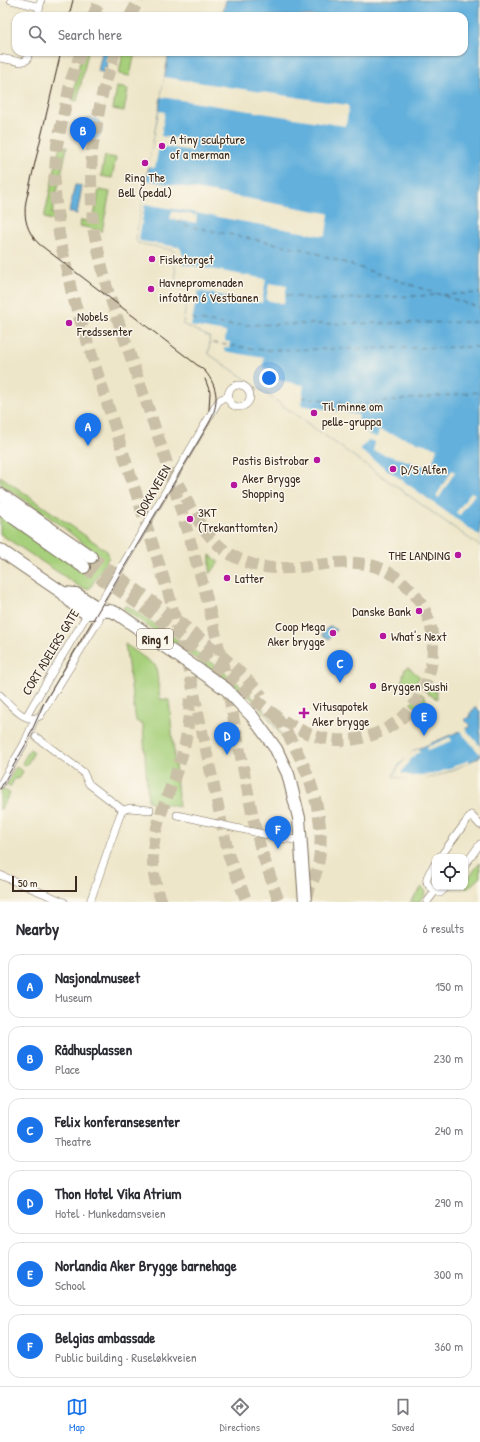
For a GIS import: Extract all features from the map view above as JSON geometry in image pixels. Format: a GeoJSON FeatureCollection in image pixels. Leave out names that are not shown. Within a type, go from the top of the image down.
{"type":"FeatureCollection","features":[{"type":"Feature","properties":{"kind":"highway"},"geometry":{"type":"LineString","coordinates":[[0,494],[48,534],[84,567]]}},
{"type":"Feature","properties":{"kind":"highway"},"geometry":{"type":"LineString","coordinates":[[0,508],[91,557]]}},
{"type":"Feature","properties":{"kind":"highway","name":"Ring 1"},"geometry":{"type":"LineString","coordinates":[[0,550],[63,593],[76,594],[97,607],[115,612],[226,689],[252,716],[276,749],[288,774],[299,818],[305,899]]}},
{"type":"Feature","properties":{"kind":"street"},"geometry":{"type":"LineString","coordinates":[[10,0],[40,4]]}},
{"type":"Feature","properties":{"kind":"street"},"geometry":{"type":"LineString","coordinates":[[0,58],[21,62],[27,60],[28,56]]}},
{"type":"Feature","properties":{"kind":"street","name":"DOKKVEIEN"},"geometry":{"type":"LineString","coordinates":[[97,607],[218,402],[228,396]]}},
{"type":"Feature","properties":{"kind":"street","name":"CORT ADELERS GATE"},"geometry":{"type":"LineString","coordinates":[[26,717],[97,607]]}},
{"type":"Feature","properties":{"kind":"street","name":"CORT ADELERS GATE"},"geometry":{"type":"LineString","coordinates":[[0,784],[24,744],[35,719],[43,713],[99,620],[97,607]]}},
{"type":"Feature","properties":{"kind":"street","name":"CORT ADELERS GATE"},"geometry":{"type":"LineString","coordinates":[[0,695],[26,717],[35,719]]}},
{"type":"Feature","properties":{"kind":"street"},"geometry":{"type":"LineString","coordinates":[[36,737],[83,772],[89,784],[123,810]]}},
{"type":"Feature","properties":{"kind":"street"},"geometry":{"type":"LineString","coordinates":[[90,902],[123,810],[130,808],[150,810]]}},
{"type":"Feature","properties":{"kind":"street"},"geometry":{"type":"LineString","coordinates":[[176,815],[286,839],[300,840]]}},
{"type":"Feature","properties":{"kind":"street"},"geometry":{"type":"LineString","coordinates":[[442,854],[471,815],[480,825]]}},
{"type":"Feature","properties":{"kind":"street"},"geometry":{"type":"LineString","coordinates":[[468,861],[480,844]]}},
{"type":"Feature","properties":{"kind":"street"},"geometry":{"type":"LineString","coordinates":[[432,868],[426,876],[428,884],[432,887]]}},
{"type":"Feature","properties":{"kind":"street"},"geometry":{"type":"LineString","coordinates":[[0,875],[64,902]]}},
{"type":"Feature","properties":{"kind":"street"},"geometry":{"type":"LineString","coordinates":[[427,902],[436,890],[440,893],[444,890]]}},
{"type":"Feature","properties":{"kind":"green space"},"geometry":{"type":"Polygon","coordinates":[[[81,56],[87,56],[77,101],[72,100],[81,56]]]}},
{"type":"Feature","properties":{"kind":"green space"},"geometry":{"type":"Polygon","coordinates":[[[122,56],[134,56],[130,76],[119,74],[122,56]]]}},
{"type":"Feature","properties":{"kind":"green space"},"geometry":{"type":"Polygon","coordinates":[[[117,87],[128,89],[124,111],[113,109],[117,87]]]}},
{"type":"Feature","properties":{"kind":"green space"},"geometry":{"type":"Polygon","coordinates":[[[60,146],[67,147],[52,214],[63,216],[62,222],[44,218],[60,146]]]}},
{"type":"Feature","properties":{"kind":"green space"},"geometry":{"type":"Polygon","coordinates":[[[105,156],[116,158],[112,178],[101,176],[105,156]]]}},
{"type":"Feature","properties":{"kind":"green space"},"geometry":{"type":"Polygon","coordinates":[[[99,190],[110,192],[102,231],[80,226],[81,220],[93,222],[99,190]]]}},
{"type":"Feature","properties":{"kind":"green space"},"geometry":{"type":"Polygon","coordinates":[[[0,476],[107,551],[109,557],[90,588],[82,588],[0,534],[0,515],[82,571],[95,553],[58,523],[0,483],[0,476]]]}},
{"type":"Feature","properties":{"kind":"green space"},"geometry":{"type":"Polygon","coordinates":[[[210,555],[219,562],[210,574],[210,555]]]}},
{"type":"Feature","properties":{"kind":"green space"},"geometry":{"type":"Polygon","coordinates":[[[126,605],[218,667],[247,691],[266,712],[284,739],[268,717],[252,699],[220,675],[123,609],[126,605]]]}},
{"type":"Feature","properties":{"kind":"green space"},"geometry":{"type":"Polygon","coordinates":[[[125,644],[156,666],[160,699],[169,700],[179,807],[148,801],[143,725],[136,721],[125,644]]]}},
{"type":"Feature","properties":{"kind":"green space"},"geometry":{"type":"Polygon","coordinates":[[[408,667],[420,677],[410,690],[404,686],[402,681],[405,669],[408,667]]]}},
{"type":"Feature","properties":{"kind":"green space"},"geometry":{"type":"Polygon","coordinates":[[[428,682],[436,692],[437,699],[427,693],[424,687],[428,682]]]}},
{"type":"Feature","properties":{"kind":"green space"},"geometry":{"type":"Polygon","coordinates":[[[420,693],[426,698],[425,703],[430,709],[426,715],[410,703],[420,693]]]}},
{"type":"Feature","properties":{"kind":"green space"},"geometry":{"type":"Polygon","coordinates":[[[30,749],[34,752],[26,766],[22,763],[30,749]]]}},
{"type":"Feature","properties":{"kind":"green space"},"geometry":{"type":"Polygon","coordinates":[[[16,767],[23,771],[19,779],[15,778],[10,787],[6,784],[16,767]]]}},
{"type":"Feature","properties":{"kind":"green space"},"geometry":{"type":"Polygon","coordinates":[[[2,789],[10,793],[0,810],[0,793],[2,789]]]}},
{"type":"Feature","properties":{"kind":"green space"},"geometry":{"type":"Polygon","coordinates":[[[480,863],[480,877],[468,888],[468,878],[480,863]]]}},
{"type":"Feature","properties":{"kind":"green space"},"geometry":{"type":"Polygon","coordinates":[[[422,887],[425,894],[419,902],[410,902],[422,887]]]}},
{"type":"Feature","properties":{"kind":"water"},"geometry":{"type":"Polygon","coordinates":[[[226,0],[480,0],[480,546],[209,354],[210,337],[183,324],[189,290],[177,288],[174,250],[138,243],[136,239],[168,56],[468,56],[468,12],[223,12],[226,0]]]}},
{"type":"Feature","properties":{"kind":"water"},"geometry":{"type":"Polygon","coordinates":[[[101,56],[108,56],[105,73],[98,71],[101,56]]]}},
{"type":"Feature","properties":{"kind":"water"},"geometry":{"type":"Polygon","coordinates":[[[91,118],[95,119],[101,125],[101,133],[95,139],[91,140],[87,139],[81,133],[80,129],[81,125],[87,119],[91,118]]]}},
{"type":"Feature","properties":{"kind":"water"},"geometry":{"type":"Polygon","coordinates":[[[75,185],[82,186],[77,214],[69,212],[75,185]]]}},
{"type":"Feature","properties":{"kind":"water"},"geometry":{"type":"Polygon","coordinates":[[[331,626],[336,630],[329,639],[322,635],[326,629],[331,626]]]}},
{"type":"Feature","properties":{"kind":"water"},"geometry":{"type":"Polygon","coordinates":[[[475,707],[480,711],[480,757],[438,776],[416,780],[393,776],[400,764],[413,751],[471,726],[465,720],[468,717],[471,717],[469,715],[475,707]]]}},
{"type":"Feature","properties":{"kind":"pier"},"geometry":{"type":"Polygon","coordinates":[[[164,77],[347,105],[349,108],[346,124],[345,126],[161,97],[164,77]]]}},
{"type":"Feature","properties":{"kind":"pier"},"geometry":{"type":"Polygon","coordinates":[[[159,111],[165,112],[161,136],[192,141],[194,143],[191,151],[159,146],[155,168],[148,167],[159,111]]]}},
{"type":"Feature","properties":{"kind":"pier"},"geometry":{"type":"Polygon","coordinates":[[[146,180],[329,214],[326,234],[323,236],[145,204],[139,239],[140,241],[179,247],[183,255],[182,264],[266,279],[262,303],[198,291],[191,326],[226,332],[225,341],[230,342],[229,348],[224,347],[224,351],[264,358],[263,368],[269,369],[268,375],[262,374],[262,377],[304,385],[301,405],[359,415],[358,423],[365,427],[369,435],[377,437],[379,430],[437,448],[431,468],[373,451],[375,442],[368,440],[360,450],[480,536],[480,546],[209,354],[210,337],[183,324],[189,290],[177,288],[174,250],[138,243],[136,239],[146,180]]]}},
{"type":"Feature","properties":{"kind":"pier"},"geometry":{"type":"Polygon","coordinates":[[[172,211],[197,215],[196,223],[170,219],[172,211]]]}},
{"type":"Feature","properties":{"kind":"pier"},"geometry":{"type":"Polygon","coordinates":[[[269,283],[287,286],[284,304],[266,300],[269,283]]]}},
{"type":"Feature","properties":{"kind":"pier"},"geometry":{"type":"Polygon","coordinates":[[[452,470],[455,472],[439,498],[436,496],[452,470]]]}},
{"type":"Feature","properties":{"kind":"pier"},"geometry":{"type":"Polygon","coordinates":[[[471,492],[475,494],[460,515],[456,513],[471,492]]]}},
{"type":"Feature","properties":{"kind":"pier"},"geometry":{"type":"Polygon","coordinates":[[[464,727],[480,746],[480,754],[459,730],[464,727]]]}},
{"type":"Feature","properties":{"kind":"pier"},"geometry":{"type":"Polygon","coordinates":[[[450,737],[452,741],[428,750],[427,747],[450,737]]]}},
{"type":"Feature","properties":{"kind":"pier"},"geometry":{"type":"Polygon","coordinates":[[[419,749],[421,752],[412,758],[401,773],[413,776],[430,774],[440,772],[469,760],[470,762],[442,774],[422,780],[407,780],[393,776],[406,757],[413,751],[419,749]]]}},
{"type":"Feature","properties":{"kind":"ferry route"},"geometry":{"type":"LineString","coordinates":[[177,220],[183,225],[307,250],[480,308]]}},
{"type":"Feature","properties":{"kind":"ferry route"},"geometry":{"type":"LineString","coordinates":[[442,295],[480,293]]}},
{"type":"Feature","properties":{"kind":"ferry route"},"geometry":{"type":"LineString","coordinates":[[286,295],[318,300],[439,295]]}},
{"type":"Feature","properties":{"kind":"ferry route"},"geometry":{"type":"LineString","coordinates":[[192,319],[228,325],[480,322]]}},
{"type":"Feature","properties":{"kind":"ferry route"},"geometry":{"type":"LineString","coordinates":[[213,343],[263,350],[480,347]]}},
{"type":"Feature","properties":{"kind":"ferry route"},"geometry":{"type":"LineString","coordinates":[[302,397],[358,404],[480,392]]}},
{"type":"Feature","properties":{"kind":"tunnel"},"geometry":{"type":"LineString","coordinates":[[95,12],[100,0]]}},
{"type":"Feature","properties":{"kind":"tunnel"},"geometry":{"type":"LineString","coordinates":[[132,12],[139,0]]}},
{"type":"Feature","properties":{"kind":"tunnel"},"geometry":{"type":"LineString","coordinates":[[80,56],[71,80],[57,145],[54,183],[59,234],[72,294],[169,595],[190,675],[229,857],[247,902]]}},
{"type":"Feature","properties":{"kind":"tunnel"},"geometry":{"type":"LineString","coordinates":[[114,56],[102,95],[92,150],[91,180],[93,228],[107,288],[165,457],[205,591],[223,665],[253,818],[261,850],[279,902]]}},
{"type":"Feature","properties":{"kind":"tunnel"},"geometry":{"type":"LineString","coordinates":[[84,567],[151,613],[256,701],[300,730],[326,739],[350,740],[374,734],[395,723],[405,715],[419,698],[424,688],[431,667],[433,645],[431,628],[427,615],[421,603],[409,588],[389,572],[369,565],[348,563],[284,568],[262,567],[241,560],[229,554],[219,546],[203,528],[178,484]]}},
{"type":"Feature","properties":{"kind":"tunnel"},"geometry":{"type":"LineString","coordinates":[[91,557],[155,603],[211,647],[238,670],[262,696]]}},
{"type":"Feature","properties":{"kind":"tunnel"},"geometry":{"type":"LineString","coordinates":[[162,902],[155,880],[153,860],[154,842],[158,824],[184,748],[190,696]]}},
{"type":"Feature","properties":{"kind":"tunnel"},"geometry":{"type":"LineString","coordinates":[[277,717],[304,767],[311,785],[320,822],[321,841],[317,871],[302,902]]}},
{"type":"Feature","properties":{"kind":"tram line"},"geometry":{"type":"LineString","coordinates":[[70,12],[73,0]]}},
{"type":"Feature","properties":{"kind":"tram line"},"geometry":{"type":"LineString","coordinates":[[0,789],[26,744],[44,703],[209,423],[215,410],[216,403],[213,384],[205,371],[39,244],[31,235],[27,224],[25,207],[60,56]]}},
{"type":"Feature","properties":{"kind":"tram line"},"geometry":{"type":"LineString","coordinates":[[205,379],[210,392],[209,410]]}},
{"type":"Feature","properties":{"kind":"place","name":"A tiny sculpture of a merman"},"geometry":{"type":"Point","coordinates":[162,146]}},
{"type":"Feature","properties":{"kind":"place","name":"Rådhusplassen"},"geometry":{"type":"Point","coordinates":[83,150]}},
{"type":"Feature","properties":{"kind":"place","name":"Ring The Bell (pedal)"},"geometry":{"type":"Point","coordinates":[145,163]}},
{"type":"Feature","properties":{"kind":"place","name":"Fisketorget"},"geometry":{"type":"Point","coordinates":[152,259]}},
{"type":"Feature","properties":{"kind":"place","name":"Havnepromenaden infotårn 6 Vestbanen"},"geometry":{"type":"Point","coordinates":[151,289]}},
{"type":"Feature","properties":{"kind":"place","name":"Nobels Fredssenter"},"geometry":{"type":"Point","coordinates":[69,323]}},
{"type":"Feature","properties":{"kind":"place","name":"Til minne om pelle-gruppa"},"geometry":{"type":"Point","coordinates":[314,413]}},
{"type":"Feature","properties":{"kind":"place","name":"Nasjonalmuseet"},"geometry":{"type":"Point","coordinates":[88,446]}},
{"type":"Feature","properties":{"kind":"place","name":"Pastis Bistrobar"},"geometry":{"type":"Point","coordinates":[317,460]}},
{"type":"Feature","properties":{"kind":"place","name":"D/S Alfen"},"geometry":{"type":"Point","coordinates":[393,469]}},
{"type":"Feature","properties":{"kind":"place","name":"Aker Brygge Shopping"},"geometry":{"type":"Point","coordinates":[234,485]}},
{"type":"Feature","properties":{"kind":"place","name":"3KT (Trekanttomten)"},"geometry":{"type":"Point","coordinates":[190,519]}},
{"type":"Feature","properties":{"kind":"place","name":"THE LANDING"},"geometry":{"type":"Point","coordinates":[458,555]}},
{"type":"Feature","properties":{"kind":"place","name":"Latter"},"geometry":{"type":"Point","coordinates":[227,578]}},
{"type":"Feature","properties":{"kind":"place","name":"Danske Bank"},"geometry":{"type":"Point","coordinates":[419,611]}},
{"type":"Feature","properties":{"kind":"place","name":"Coop Mega Aker brygge"},"geometry":{"type":"Point","coordinates":[333,633]}},
{"type":"Feature","properties":{"kind":"place","name":"What's Next"},"geometry":{"type":"Point","coordinates":[383,636]}},
{"type":"Feature","properties":{"kind":"place","name":"Felix konferansesenter"},"geometry":{"type":"Point","coordinates":[340,683]}},
{"type":"Feature","properties":{"kind":"place","name":"Bryggen Sushi"},"geometry":{"type":"Point","coordinates":[373,686]}},
{"type":"Feature","properties":{"kind":"place","name":"Vitusapotek Aker brygge"},"geometry":{"type":"Point","coordinates":[304,713]}},
{"type":"Feature","properties":{"kind":"place","name":"Norlandia Aker Brygge barnehage"},"geometry":{"type":"Point","coordinates":[424,736]}},
{"type":"Feature","properties":{"kind":"place","name":"Thon Hotel Vika Atrium"},"geometry":{"type":"Point","coordinates":[227,755]}},
{"type":"Feature","properties":{"kind":"place","name":"Belgias ambassade"},"geometry":{"type":"Point","coordinates":[278,849]}}]}
